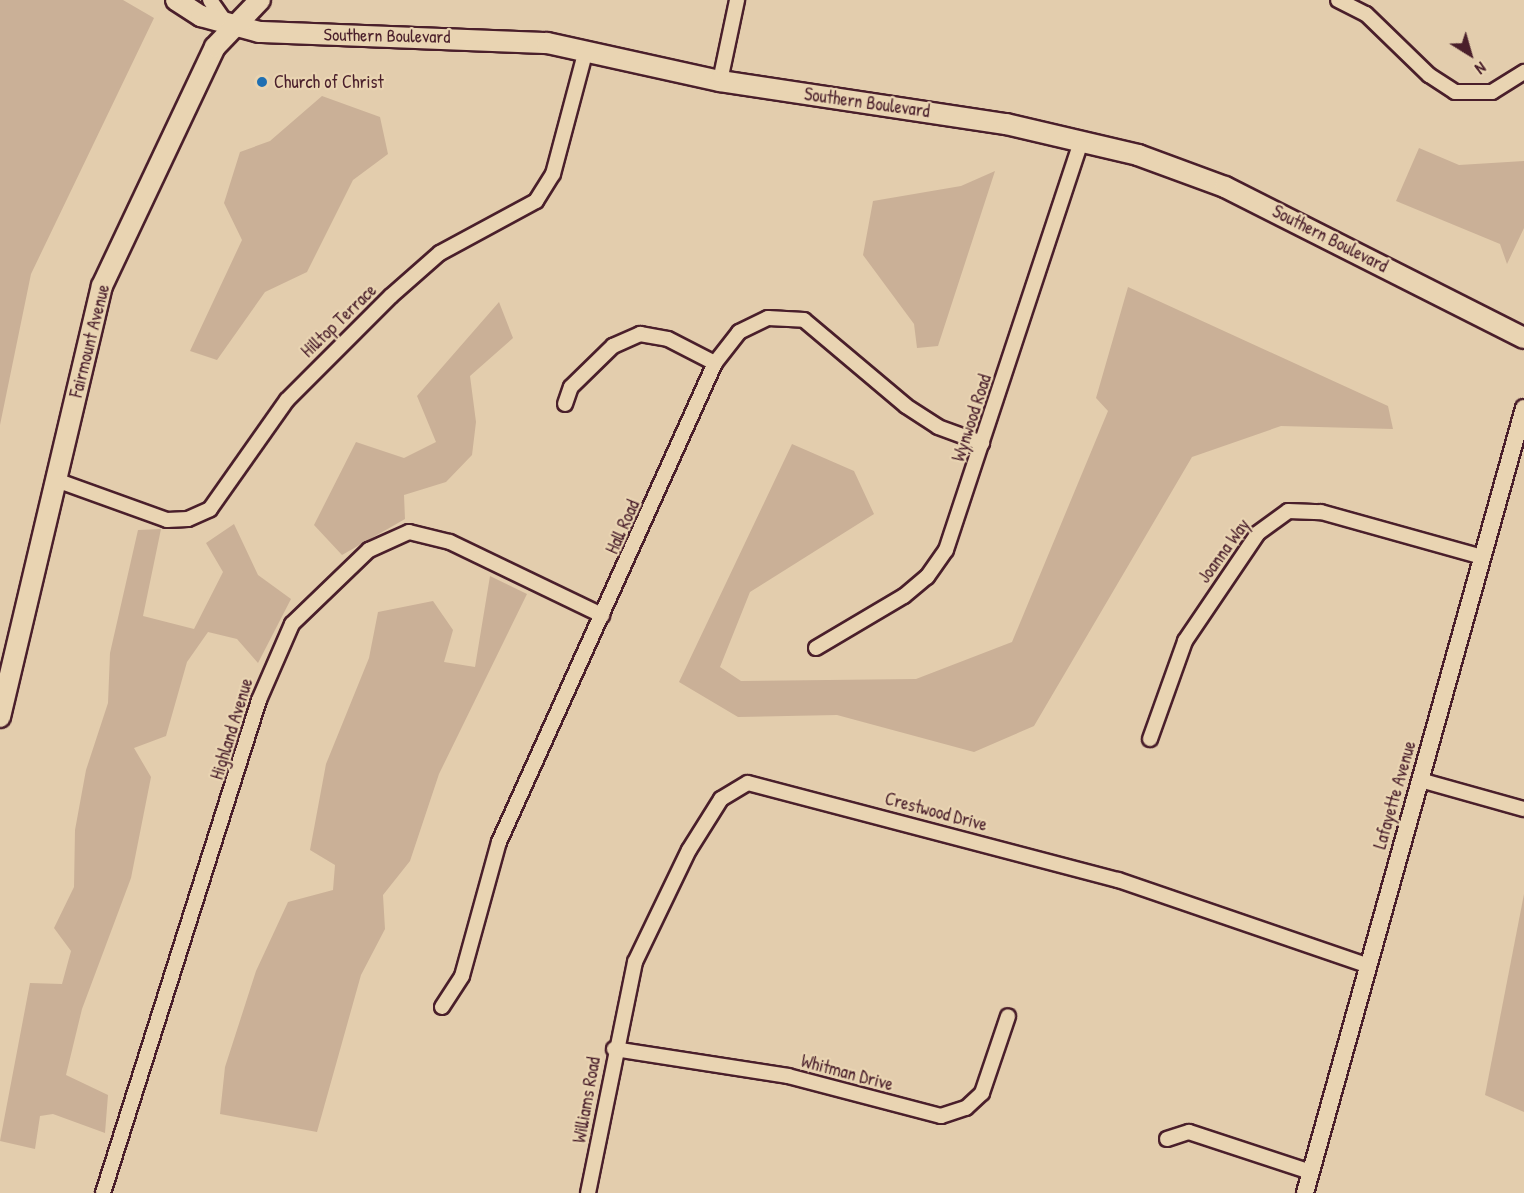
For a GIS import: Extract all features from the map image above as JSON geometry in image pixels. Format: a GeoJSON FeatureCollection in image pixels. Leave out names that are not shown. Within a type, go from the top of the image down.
{"type":"FeatureCollection","features":[{"type":"Feature","properties":{"kind":"main road","name":"Southern Boulevard"},"geometry":{"type":"LineString","coordinates":[[176,0],[230,27],[284,34],[508,39],[586,50],[720,81],[1082,141],[1226,187],[1524,338]]}},
{"type":"Feature","properties":{"kind":"main road","name":"Fairmount Avenue"},"geometry":{"type":"LineString","coordinates":[[0,717],[102,286],[189,99],[230,27],[260,0]]}},
{"type":"Feature","properties":{"kind":"street"},"geometry":{"type":"LineString","coordinates":[[210,0],[230,27]]}},
{"type":"Feature","properties":{"kind":"street"},"geometry":{"type":"LineString","coordinates":[[720,81],[737,0]]}},
{"type":"Feature","properties":{"kind":"street"},"geometry":{"type":"LineString","coordinates":[[1338,0],[1366,14],[1429,75],[1455,92],[1492,92],[1524,72]]}},
{"type":"Feature","properties":{"kind":"street","name":"Hilltop Terrace"},"geometry":{"type":"LineString","coordinates":[[56,480],[167,520],[210,509],[286,400],[391,296],[440,253],[536,201],[553,174],[586,50]]}},
{"type":"Feature","properties":{"kind":"street","name":"Wynwood Road"},"geometry":{"type":"LineString","coordinates":[[816,648],[927,577],[949,543],[1082,141]]}},
{"type":"Feature","properties":{"kind":"street","name":"Hall Road"},"geometry":{"type":"LineString","coordinates":[[442,1007],[462,976],[499,842],[715,363],[739,332],[758,320],[804,320],[906,406],[982,443]]}},
{"type":"Feature","properties":{"kind":"street"},"geometry":{"type":"LineString","coordinates":[[565,404],[571,387],[613,346],[640,334],[668,339],[715,363]]}},
{"type":"Feature","properties":{"kind":"street","name":"Lafayette Avenue"},"geometry":{"type":"LineString","coordinates":[[1305,1193],[1524,408]]}},
{"type":"Feature","properties":{"kind":"street","name":"Joanna Way"},"geometry":{"type":"LineString","coordinates":[[1150,740],[1185,641],[1258,533],[1288,511],[1321,512],[1482,557]]}},
{"type":"Feature","properties":{"kind":"street","name":"Highland Avenue"},"geometry":{"type":"LineString","coordinates":[[103,1193],[259,700],[292,624],[369,550],[409,532],[450,542],[602,615]]}},
{"type":"Feature","properties":{"kind":"street"},"geometry":{"type":"LineString","coordinates":[[1420,780],[1524,809]]}},
{"type":"Feature","properties":{"kind":"street","name":"Crestwood Drive"},"geometry":{"type":"LineString","coordinates":[[621,1013],[635,962],[668,887],[721,799],[748,783],[1118,880],[1369,966]]}},
{"type":"Feature","properties":{"kind":"street","name":"Williams Road"},"geometry":{"type":"LineString","coordinates":[[588,1193],[621,1013]]}},
{"type":"Feature","properties":{"kind":"street","name":"Whitman Drive"},"geometry":{"type":"LineString","coordinates":[[614,1049],[788,1076],[941,1116],[966,1108],[982,1093],[1008,1016]]}},
{"type":"Feature","properties":{"kind":"street"},"geometry":{"type":"LineString","coordinates":[[1167,1139],[1188,1132],[1311,1172]]}},
{"type":"Feature","properties":{"kind":"shaded area"},"geometry":{"type":"Polygon","coordinates":[[[0,0],[123,0],[154,18],[31,274],[0,425],[0,0]]]}},
{"type":"Feature","properties":{"kind":"shaded area"},"geometry":{"type":"Polygon","coordinates":[[[322,96],[380,117],[388,154],[353,180],[307,272],[265,292],[217,360],[190,351],[242,240],[224,203],[240,152],[270,141],[322,96]]]}},
{"type":"Feature","properties":{"kind":"shaded area"},"geometry":{"type":"Polygon","coordinates":[[[1419,148],[1459,165],[1524,161],[1524,228],[1507,264],[1500,244],[1396,201],[1419,148]]]}},
{"type":"Feature","properties":{"kind":"shaded area"},"geometry":{"type":"Polygon","coordinates":[[[995,171],[938,346],[917,348],[914,324],[863,255],[873,201],[961,186],[995,171]]]}},
{"type":"Feature","properties":{"kind":"shaded area"},"geometry":{"type":"Polygon","coordinates":[[[1128,287],[1388,406],[1393,429],[1281,426],[1192,457],[1034,726],[974,752],[837,715],[738,717],[679,682],[792,444],[854,471],[874,514],[750,592],[720,667],[741,681],[916,679],[1012,642],[1108,411],[1096,398],[1128,287]]]}},
{"type":"Feature","properties":{"kind":"shaded area"},"geometry":{"type":"Polygon","coordinates":[[[499,302],[513,338],[470,376],[476,422],[472,455],[446,482],[404,495],[405,519],[342,555],[314,525],[356,442],[404,458],[436,442],[417,396],[499,302]]]}},
{"type":"Feature","properties":{"kind":"shaded area"},"geometry":{"type":"Polygon","coordinates":[[[234,524],[258,575],[291,599],[258,663],[237,639],[208,632],[187,662],[166,736],[134,748],[151,777],[131,878],[82,1009],[66,1075],[108,1095],[105,1133],[53,1114],[40,1116],[35,1149],[0,1141],[30,983],[62,984],[71,951],[54,928],[74,887],[75,830],[86,770],[108,703],[110,653],[138,530],[161,529],[143,616],[194,629],[223,572],[206,543],[234,524]]]}},
{"type":"Feature","properties":{"kind":"shaded area"},"geometry":{"type":"Polygon","coordinates":[[[490,576],[527,594],[439,774],[410,861],[383,895],[385,929],[361,975],[317,1132],[220,1114],[225,1067],[256,971],[288,902],[333,890],[335,865],[310,850],[326,764],[369,658],[378,612],[433,601],[453,630],[444,662],[475,667],[490,576]]]}},
{"type":"Feature","properties":{"kind":"shaded area"},"geometry":{"type":"Polygon","coordinates":[[[1524,894],[1524,1112],[1485,1095],[1524,894]]]}},
{"type":"Feature","properties":{"kind":"place","name":"Church of Christ"},"geometry":{"type":"Point","coordinates":[262,82]}}]}
